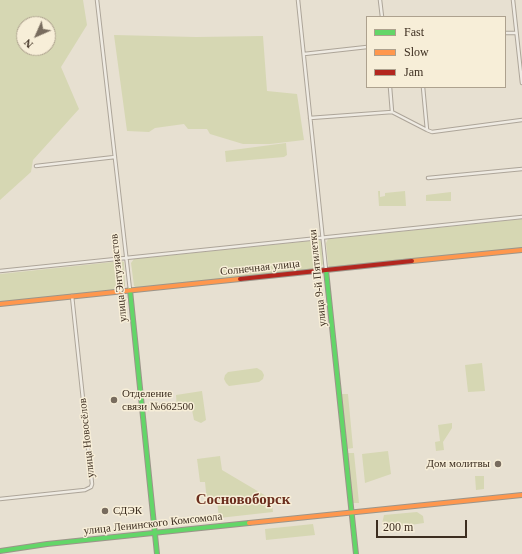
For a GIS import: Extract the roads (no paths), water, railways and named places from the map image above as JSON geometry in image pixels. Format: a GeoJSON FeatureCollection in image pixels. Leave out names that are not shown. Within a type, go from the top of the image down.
{"type":"FeatureCollection","features":[{"type":"Feature","properties":{"kind":"street","name":"улица Энтузиастов"},"geometry":{"type":"LineString","coordinates":[[97,0],[130,290],[157,554]]}},
{"type":"Feature","properties":{"kind":"street","name":"улица 9-й Пятилетки"},"geometry":{"type":"LineString","coordinates":[[298,0],[356,554]]}},
{"type":"Feature","properties":{"kind":"street"},"geometry":{"type":"LineString","coordinates":[[380,0],[382,16]]}},
{"type":"Feature","properties":{"kind":"street"},"geometry":{"type":"LineString","coordinates":[[513,0],[522,83]]}},
{"type":"Feature","properties":{"kind":"street"},"geometry":{"type":"LineString","coordinates":[[506,33],[516,33]]}},
{"type":"Feature","properties":{"kind":"street"},"geometry":{"type":"LineString","coordinates":[[304,54],[366,47]]}},
{"type":"Feature","properties":{"kind":"street"},"geometry":{"type":"LineString","coordinates":[[390,88],[392,112]]}},
{"type":"Feature","properties":{"kind":"street"},"geometry":{"type":"LineString","coordinates":[[423,88],[427,130]]}},
{"type":"Feature","properties":{"kind":"street"},"geometry":{"type":"LineString","coordinates":[[310,118],[392,112],[432,132],[522,120]]}},
{"type":"Feature","properties":{"kind":"street"},"geometry":{"type":"LineString","coordinates":[[36,166],[115,157]]}},
{"type":"Feature","properties":{"kind":"street"},"geometry":{"type":"LineString","coordinates":[[428,178],[522,169]]}},
{"type":"Feature","properties":{"kind":"street"},"geometry":{"type":"LineString","coordinates":[[0,271],[522,217]]}},
{"type":"Feature","properties":{"kind":"street","name":"Солнечная улица"},"geometry":{"type":"LineString","coordinates":[[0,304],[522,250]]}},
{"type":"Feature","properties":{"kind":"street","name":"улица Новосёлов"},"geometry":{"type":"LineString","coordinates":[[0,499],[86,490],[91,487],[92,479],[72,296]]}},
{"type":"Feature","properties":{"kind":"street","name":"улица Ленинского Комсомола"},"geometry":{"type":"LineString","coordinates":[[0,551],[47,544],[522,495]]}},
{"type":"Feature","properties":{"kind":"place","name":"Отделение связи №662500"},"geometry":{"type":"Point","coordinates":[114,400]}},
{"type":"Feature","properties":{"kind":"place","name":"Дом молитвы"},"geometry":{"type":"Point","coordinates":[498,464]}},
{"type":"Feature","properties":{"kind":"place","name":"СДЭК"},"geometry":{"type":"Point","coordinates":[105,511]}},
{"type":"Feature","properties":{"kind":"district","name":"Сосновоборск"},"geometry":{"type":"Point","coordinates":[243,500]}}]}
